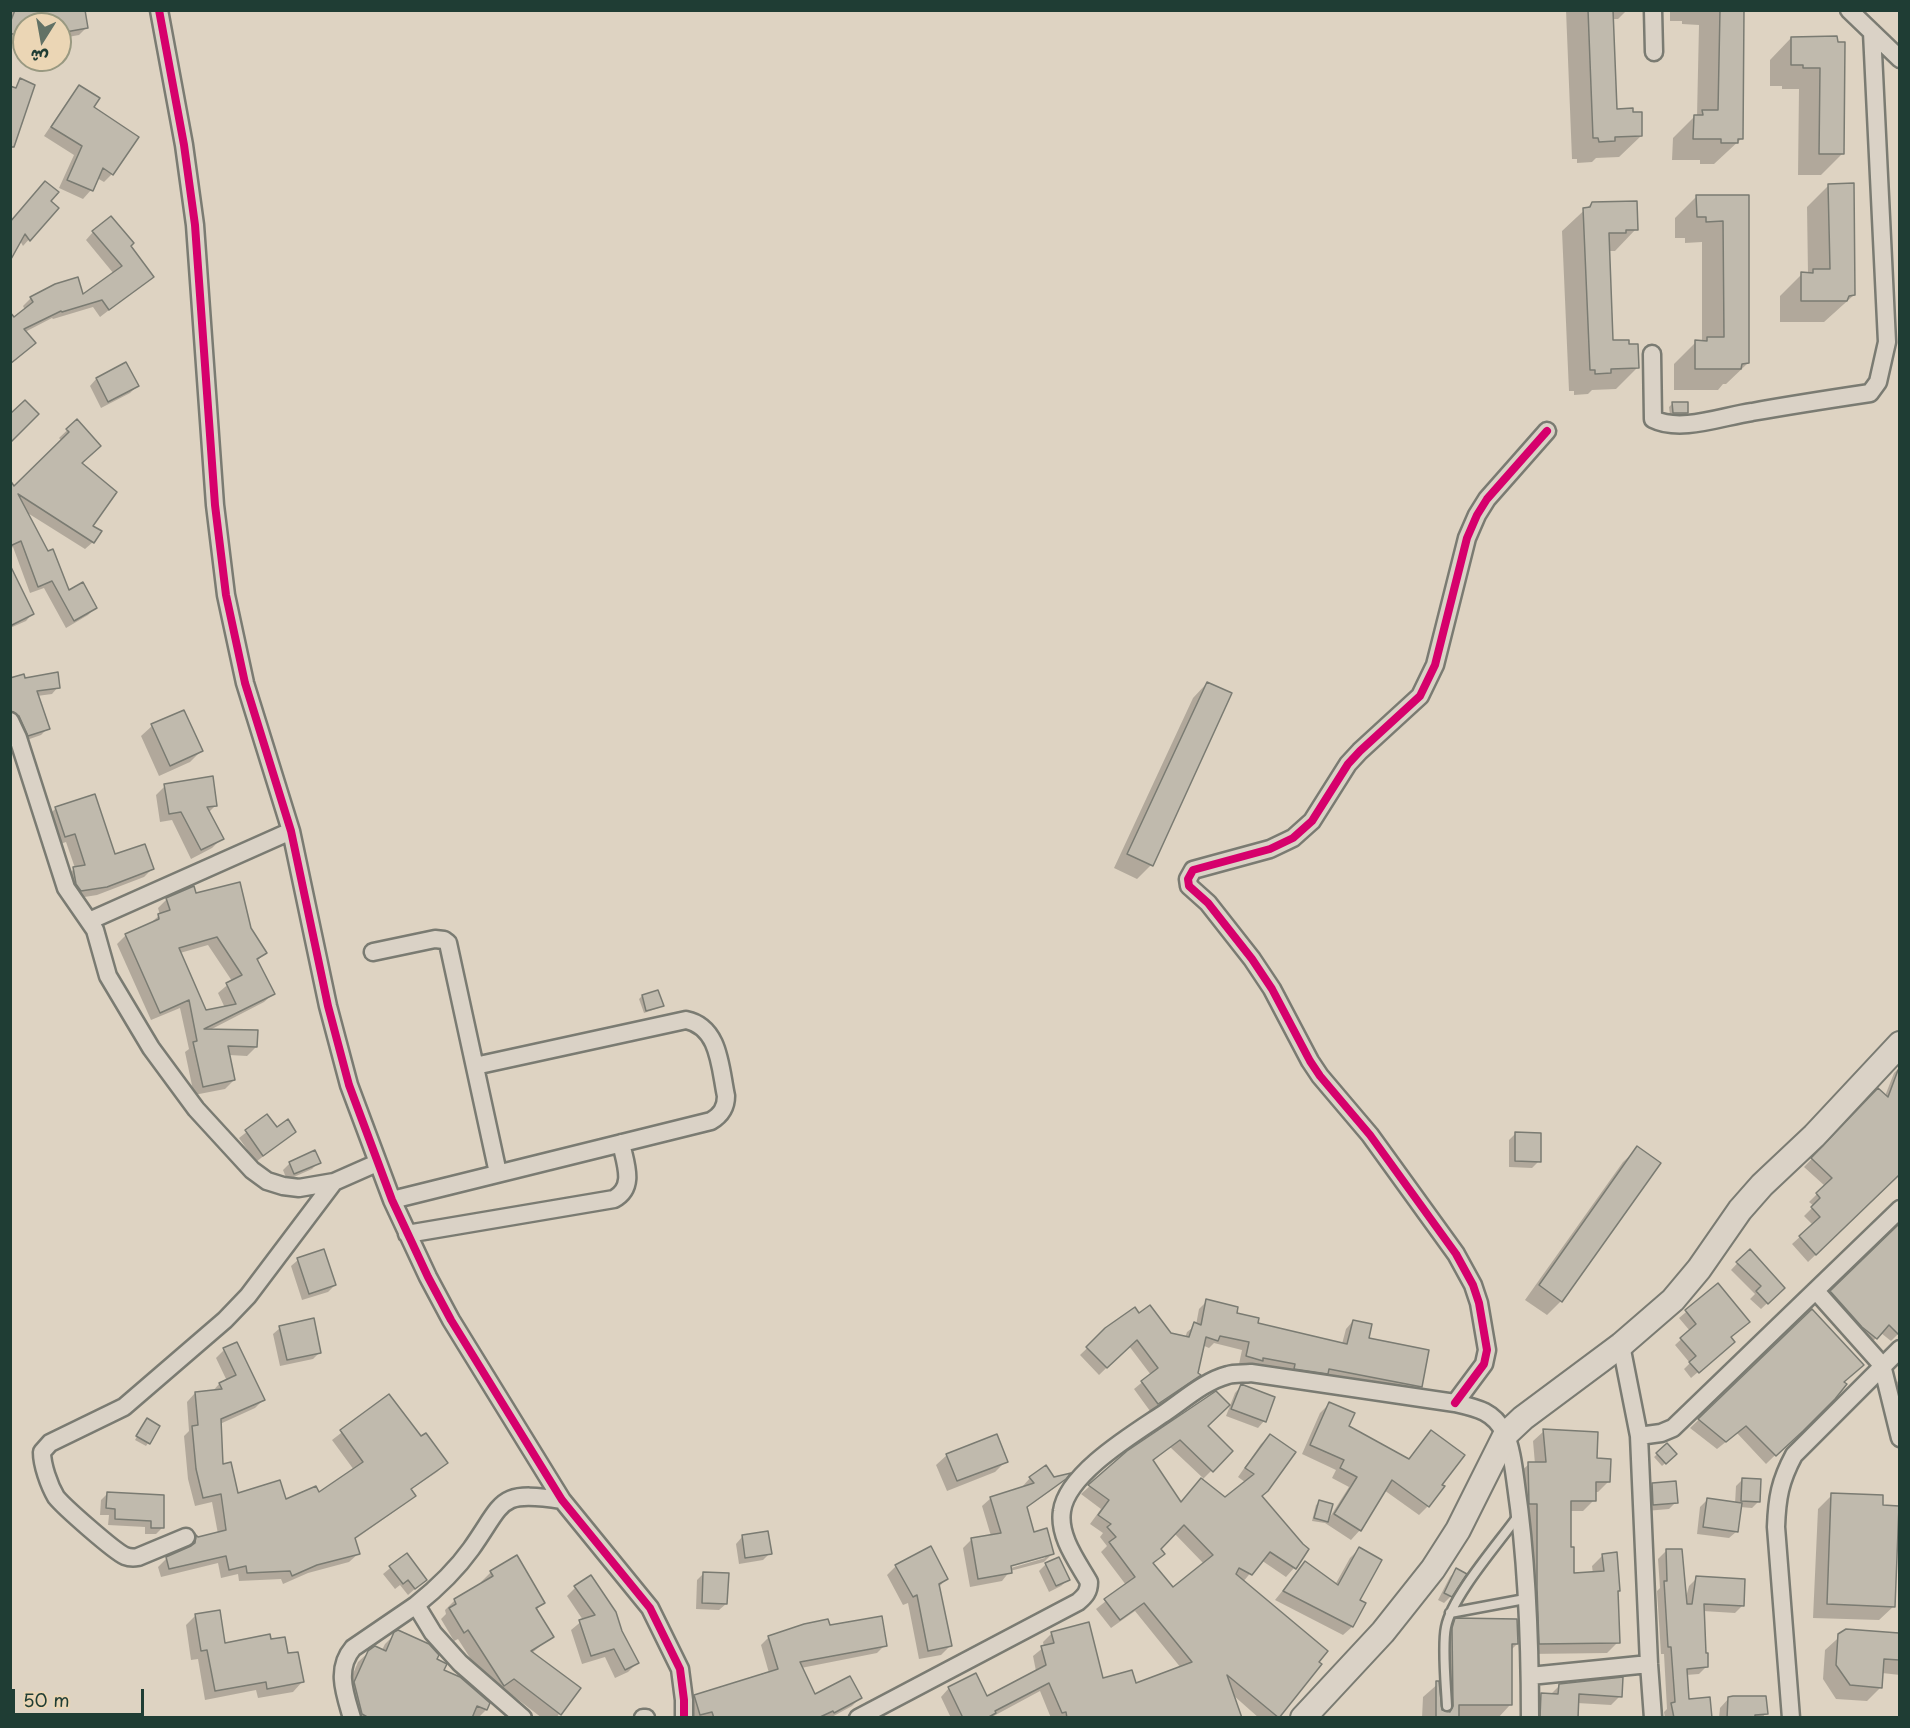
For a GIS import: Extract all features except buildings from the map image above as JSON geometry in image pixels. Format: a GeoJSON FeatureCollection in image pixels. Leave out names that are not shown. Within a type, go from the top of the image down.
{"type":"FeatureCollection","features":[{"type":"Feature","properties":{"kind":"main road"},"geometry":{"type":"LineString","coordinates":[[1303,1718],[1383,1632],[1433,1569],[1458,1530],[1506,1434],[1622,1344],[1674,1300],[1699,1269],[1740,1210],[1762,1185],[1814,1136],[1899,1045]]}},
{"type":"Feature","properties":{"kind":"street"},"geometry":{"type":"LineString","coordinates":[[159,10],[191,195],[215,505],[226,595],[245,683],[291,831],[338,1046],[349,1085],[377,1163],[407,1234],[465,1345],[562,1500],[650,1608],[680,1670],[684,1718]]}},
{"type":"Feature","properties":{"kind":"street"},"geometry":{"type":"LineString","coordinates":[[1653,10],[1654,52]]}},
{"type":"Feature","properties":{"kind":"street"},"geometry":{"type":"LineString","coordinates":[[1849,10],[1899,59]]}},
{"type":"Feature","properties":{"kind":"street"},"geometry":{"type":"LineString","coordinates":[[1652,354],[1653,419],[1664,424],[1704,422],[1737,414],[1870,393],[1878,382],[1887,342],[1872,32]]}},
{"type":"Feature","properties":{"kind":"street"},"geometry":{"type":"LineString","coordinates":[[1455,1403],[1486,1358],[1487,1350],[1479,1303],[1473,1285],[1456,1254],[1370,1135],[1310,1061],[1272,989],[1252,959],[1208,903],[1189,886],[1188,879],[1192,870],[1270,849],[1293,838],[1312,821],[1348,764],[1420,696],[1435,665],[1467,538],[1477,515],[1487,499],[1547,431]]}},
{"type":"Feature","properties":{"kind":"street"},"geometry":{"type":"LineString","coordinates":[[10,721],[18,738],[61,878],[95,930],[108,976],[151,1048],[196,1109],[252,1170],[267,1181],[283,1186],[299,1188],[334,1182],[377,1163]]}},
{"type":"Feature","properties":{"kind":"street"},"geometry":{"type":"LineString","coordinates":[[89,921],[291,831]]}},
{"type":"Feature","properties":{"kind":"street"},"geometry":{"type":"LineString","coordinates":[[373,952],[440,938],[448,943],[498,1173]]}},
{"type":"Feature","properties":{"kind":"street"},"geometry":{"type":"LineString","coordinates":[[392,1200],[711,1121],[721,1113],[726,1102],[712,1036],[701,1025],[686,1020],[476,1066]]}},
{"type":"Feature","properties":{"kind":"street"},"geometry":{"type":"LineString","coordinates":[[407,1234],[614,1199],[623,1193],[628,1183],[621,1143]]}},
{"type":"Feature","properties":{"kind":"street"},"geometry":{"type":"LineString","coordinates":[[186,1537],[138,1557],[126,1557],[119,1553],[64,1506],[56,1496],[42,1452],[50,1443],[124,1407],[225,1320],[248,1296],[334,1182]]}},
{"type":"Feature","properties":{"kind":"street"},"geometry":{"type":"LineString","coordinates":[[1640,1436],[1661,1433],[1673,1428],[1899,1210]]}},
{"type":"Feature","properties":{"kind":"street"},"geometry":{"type":"LineString","coordinates":[[1816,1291],[1882,1365],[1899,1438]]}},
{"type":"Feature","properties":{"kind":"street"},"geometry":{"type":"LineString","coordinates":[[1622,1344],[1640,1436],[1653,1718]]}},
{"type":"Feature","properties":{"kind":"street"},"geometry":{"type":"LineString","coordinates":[[1791,1718],[1776,1527],[1777,1499],[1783,1476],[1794,1455],[1899,1348]]}},
{"type":"Feature","properties":{"kind":"street"},"geometry":{"type":"LineString","coordinates":[[858,1718],[1078,1602],[1086,1595],[1089,1582],[1065,1538],[1061,1522],[1062,1508],[1079,1479],[1106,1453],[1207,1383],[1229,1375],[1251,1374],[1455,1403],[1482,1409],[1497,1421],[1506,1434],[1520,1514],[1530,1676],[1530,1718]]}},
{"type":"Feature","properties":{"kind":"street"},"geometry":{"type":"LineString","coordinates":[[352,1718],[343,1690],[342,1670],[345,1656],[353,1648],[416,1605],[451,1573],[471,1550],[490,1517],[502,1504],[526,1496],[562,1500]]}},
{"type":"Feature","properties":{"kind":"street"},"geometry":{"type":"LineString","coordinates":[[416,1605],[433,1634],[460,1663],[523,1718]]}},
{"type":"Feature","properties":{"kind":"street"},"geometry":{"type":"LineString","coordinates":[[1530,1676],[1649,1664]]}},
{"type":"Feature","properties":{"kind":"lane"},"geometry":{"type":"LineString","coordinates":[[1447,1706],[1445,1630],[1450,1613],[1459,1597],[1520,1514]]}},
{"type":"Feature","properties":{"kind":"lane"},"geometry":{"type":"LineString","coordinates":[[1450,1613],[1526,1599]]}},
{"type":"Feature","properties":{"kind":"cycle path"},"geometry":{"type":"LineString","coordinates":[[159,10],[184,145],[195,225],[215,505],[226,595],[245,683],[291,831],[328,1006],[349,1085],[392,1200],[451,1320],[562,1500],[650,1608],[680,1669],[684,1718]]}},
{"type":"Feature","properties":{"kind":"cycle path"},"geometry":{"type":"LineString","coordinates":[[1455,1403],[1484,1364],[1487,1350],[1479,1303],[1473,1285],[1456,1254],[1370,1135],[1320,1076],[1272,989],[1252,959],[1208,903],[1189,886],[1188,879],[1193,870],[1270,849],[1293,838],[1312,821],[1348,764],[1420,696],[1435,665],[1467,538],[1477,515],[1487,499],[1547,431]]}}]}
